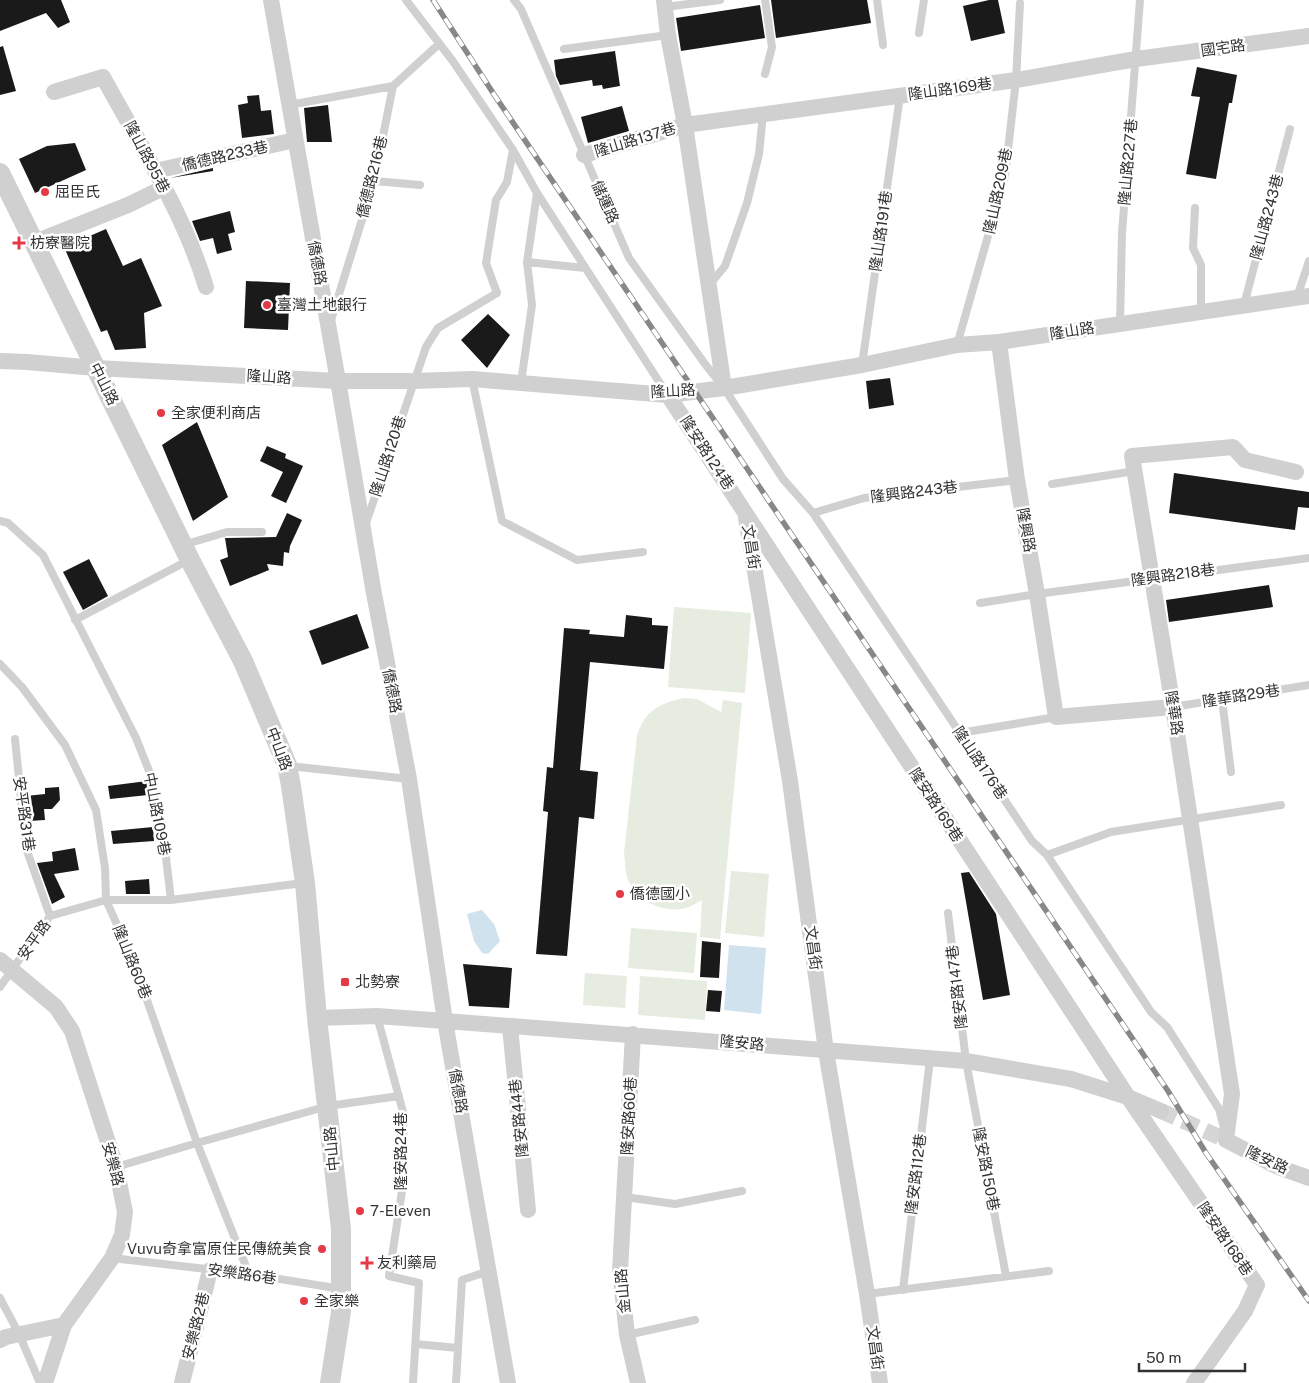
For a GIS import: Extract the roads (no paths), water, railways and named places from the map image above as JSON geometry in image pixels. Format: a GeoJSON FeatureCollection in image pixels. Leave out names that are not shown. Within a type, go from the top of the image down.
{"type":"FeatureCollection","features":[{"type":"Feature","properties":{"kind":"street","name":"僑德路"},"geometry":{"type":"LineString","coordinates":[[271,0],[390,683],[409,779],[445,1020],[508,1383]]}},
{"type":"Feature","properties":{"kind":"street","name":"隆山路137巷"},"geometry":{"type":"LineString","coordinates":[[584,155],[686,125],[668,35],[664,4]]}},
{"type":"Feature","properties":{"kind":"street","name":"國宅路"},"geometry":{"type":"LineString","coordinates":[[1136,59],[1309,36]]}},
{"type":"Feature","properties":{"kind":"street","name":"隆山路169巷"},"geometry":{"type":"LineString","coordinates":[[686,125],[1016,80],[1136,59]]}},
{"type":"Feature","properties":{"kind":"street","name":"隆山路95巷"},"geometry":{"type":"LineString","coordinates":[[54,92],[103,77],[155,171],[197,256],[206,288]]}},
{"type":"Feature","properties":{"kind":"street"},"geometry":{"type":"LineString","coordinates":[[686,125],[724,388]]}},
{"type":"Feature","properties":{"kind":"street","name":"僑德路233巷"},"geometry":{"type":"LineString","coordinates":[[155,171],[295,140]]}},
{"type":"Feature","properties":{"kind":"street","name":"中山路"},"geometry":{"type":"LineString","coordinates":[[0,173],[187,552],[243,661],[287,765],[305,883],[317,1018],[341,1229],[341,1312],[330,1383]]}},
{"type":"Feature","properties":{"kind":"street"},"geometry":{"type":"LineString","coordinates":[[35,242],[128,205],[163,188]]}},
{"type":"Feature","properties":{"kind":"street","name":"隆山路"},"geometry":{"type":"LineString","coordinates":[[0,361],[338,381],[472,379],[668,395],[862,366],[957,345],[999,342],[1303,296]]}},
{"type":"Feature","properties":{"kind":"street","name":"隆興路"},"geometry":{"type":"LineString","coordinates":[[999,342],[1017,480],[1038,594],[1056,717]]}},
{"type":"Feature","properties":{"kind":"street","name":"隆安路124巷"},"geometry":{"type":"LineString","coordinates":[[668,395],[745,512]]}},
{"type":"Feature","properties":{"kind":"street"},"geometry":{"type":"LineString","coordinates":[[1135,471],[1132,456],[1234,447],[1245,460],[1296,472]]}},
{"type":"Feature","properties":{"kind":"street","name":"隆華路"},"geometry":{"type":"LineString","coordinates":[[1135,471],[1232,1094],[1226,1140]]}},
{"type":"Feature","properties":{"kind":"street","name":"文昌街"},"geometry":{"type":"LineString","coordinates":[[745,512],[790,781],[826,1051],[880,1383]]}},
{"type":"Feature","properties":{"kind":"street","name":"隆安路169巷"},"geometry":{"type":"LineString","coordinates":[[745,512],[1128,1097]]}},
{"type":"Feature","properties":{"kind":"street"},"geometry":{"type":"LineString","coordinates":[[1056,717],[1173,707]]}},
{"type":"Feature","properties":{"kind":"street","name":"安樂路"},"geometry":{"type":"LineString","coordinates":[[6,966],[56,1007],[72,1031],[116,1167],[125,1212],[122,1236],[112,1258],[64,1325],[45,1383]]}},
{"type":"Feature","properties":{"kind":"street","name":"隆安路"},"geometry":{"type":"LineString","coordinates":[[317,1018],[377,1016],[445,1020],[510,1027],[633,1034],[966,1061],[1072,1079],[1128,1097],[1161,1111]]}},
{"type":"Feature","properties":{"kind":"street","name":"隆安路44巷"},"geometry":{"type":"LineString","coordinates":[[510,1027],[528,1210]]}},
{"type":"Feature","properties":{"kind":"street","name":"隆安路60巷"},"geometry":{"type":"LineString","coordinates":[[625,1197],[633,1034]]}},
{"type":"Feature","properties":{"kind":"street","name":"隆安路168巷"},"geometry":{"type":"LineString","coordinates":[[1128,1097],[1256,1285],[1245,1311],[1194,1383]]}},
{"type":"Feature","properties":{"kind":"street","name":"隆安路"},"geometry":{"type":"LineString","coordinates":[[1226,1140],[1278,1167],[1309,1178]]}},
{"type":"Feature","properties":{"kind":"street","name":"金山路"},"geometry":{"type":"LineString","coordinates":[[625,1197],[620,1271],[628,1335],[638,1383]]}},
{"type":"Feature","properties":{"kind":"street","name":"安樂路2巷"},"geometry":{"type":"LineString","coordinates":[[182,1383],[210,1270]]}},
{"type":"Feature","properties":{"kind":"street"},"geometry":{"type":"LineString","coordinates":[[0,1340],[6,1337],[64,1325]]}},
{"type":"Feature","properties":{"kind":"lane"},"geometry":{"type":"LineString","coordinates":[[406,0],[452,60],[513,150],[537,193],[668,395]]}},
{"type":"Feature","properties":{"kind":"lane","name":"儲運路"},"geometry":{"type":"LineString","coordinates":[[514,0],[521,9],[630,258],[724,388]]}},
{"type":"Feature","properties":{"kind":"lane","name":"隆山路137巷"},"geometry":{"type":"LineString","coordinates":[[664,4],[720,0]]}},
{"type":"Feature","properties":{"kind":"lane"},"geometry":{"type":"LineString","coordinates":[[765,0],[772,46],[765,74]]}},
{"type":"Feature","properties":{"kind":"lane"},"geometry":{"type":"LineString","coordinates":[[877,0],[883,45]]}},
{"type":"Feature","properties":{"kind":"lane"},"geometry":{"type":"LineString","coordinates":[[919,33],[924,0]]}},
{"type":"Feature","properties":{"kind":"lane","name":"隆山路227巷"},"geometry":{"type":"LineString","coordinates":[[1120,324],[1122,233],[1140,0]]}},
{"type":"Feature","properties":{"kind":"lane","name":"隆山路209巷"},"geometry":{"type":"LineString","coordinates":[[957,345],[1005,176],[1016,80],[1020,3]]}},
{"type":"Feature","properties":{"kind":"lane"},"geometry":{"type":"LineString","coordinates":[[564,49],[668,35]]}},
{"type":"Feature","properties":{"kind":"lane"},"geometry":{"type":"LineString","coordinates":[[289,105],[393,86],[439,44]]}},
{"type":"Feature","properties":{"kind":"lane","name":"僑德路216巷"},"geometry":{"type":"LineString","coordinates":[[329,327],[374,182],[393,86]]}},
{"type":"Feature","properties":{"kind":"lane","name":"隆山路191巷"},"geometry":{"type":"LineString","coordinates":[[862,366],[900,96]]}},
{"type":"Feature","properties":{"kind":"lane"},"geometry":{"type":"LineString","coordinates":[[709,285],[725,266],[747,203],[759,154],[763,114]]}},
{"type":"Feature","properties":{"kind":"lane","name":"隆山路243巷"},"geometry":{"type":"LineString","coordinates":[[1244,305],[1290,129]]}},
{"type":"Feature","properties":{"kind":"lane"},"geometry":{"type":"LineString","coordinates":[[413,381],[426,347],[438,328],[497,293],[486,263],[496,200],[507,182],[513,150]]}},
{"type":"Feature","properties":{"kind":"lane"},"geometry":{"type":"LineString","coordinates":[[374,182],[420,185]]}},
{"type":"Feature","properties":{"kind":"lane"},"geometry":{"type":"LineString","coordinates":[[521,383],[532,305],[527,262],[537,193]]}},
{"type":"Feature","properties":{"kind":"lane"},"geometry":{"type":"LineString","coordinates":[[1195,208],[1193,248],[1201,265],[1201,312]]}},
{"type":"Feature","properties":{"kind":"lane"},"geometry":{"type":"LineString","coordinates":[[1303,296],[1309,261]]}},
{"type":"Feature","properties":{"kind":"lane"},"geometry":{"type":"LineString","coordinates":[[527,262],[585,268]]}},
{"type":"Feature","properties":{"kind":"lane"},"geometry":{"type":"LineString","coordinates":[[472,379],[502,521],[577,560],[643,552]]}},
{"type":"Feature","properties":{"kind":"lane","name":"隆山路120巷"},"geometry":{"type":"LineString","coordinates":[[364,531],[413,381]]}},
{"type":"Feature","properties":{"kind":"lane","name":"隆山路176巷"},"geometry":{"type":"LineString","coordinates":[[724,388],[783,479],[813,513],[1032,840],[1047,855],[1152,1012],[1168,1027],[1219,1109],[1226,1140]]}},
{"type":"Feature","properties":{"kind":"lane"},"geometry":{"type":"LineString","coordinates":[[1052,484],[1135,471]]}},
{"type":"Feature","properties":{"kind":"lane","name":"隆興路243巷"},"geometry":{"type":"LineString","coordinates":[[813,513],[864,498],[1017,480]]}},
{"type":"Feature","properties":{"kind":"lane","name":"中山路109巷"},"geometry":{"type":"LineString","coordinates":[[0,521],[8,523],[43,555],[136,738],[153,781],[162,824],[171,900]]}},
{"type":"Feature","properties":{"kind":"lane"},"geometry":{"type":"LineString","coordinates":[[75,620],[187,552],[227,532],[262,532]]}},
{"type":"Feature","properties":{"kind":"lane","name":"隆興路218巷"},"geometry":{"type":"LineString","coordinates":[[980,603],[1309,558]]}},
{"type":"Feature","properties":{"kind":"lane","name":"隆山路60巷"},"geometry":{"type":"LineString","coordinates":[[0,664],[22,687],[65,745],[96,810],[105,868],[106,900],[134,963],[197,1142],[249,1274]]}},
{"type":"Feature","properties":{"kind":"lane","name":"隆華路29巷"},"geometry":{"type":"LineString","coordinates":[[1173,707],[1309,685]]}},
{"type":"Feature","properties":{"kind":"lane"},"geometry":{"type":"LineString","coordinates":[[1222,699],[1232,772]]}},
{"type":"Feature","properties":{"kind":"lane"},"geometry":{"type":"LineString","coordinates":[[960,733],[1056,717]]}},
{"type":"Feature","properties":{"kind":"lane","name":"安平路31巷"},"geometry":{"type":"LineString","coordinates":[[15,739],[26,848],[50,916]]}},
{"type":"Feature","properties":{"kind":"lane"},"geometry":{"type":"LineString","coordinates":[[287,765],[409,779]]}},
{"type":"Feature","properties":{"kind":"lane"},"geometry":{"type":"LineString","coordinates":[[1047,855],[1111,832],[1281,805]]}},
{"type":"Feature","properties":{"kind":"lane"},"geometry":{"type":"LineString","coordinates":[[106,900],[171,900],[305,883]]}},
{"type":"Feature","properties":{"kind":"lane","name":"安平路"},"geometry":{"type":"LineString","coordinates":[[0,987],[6,966],[50,916],[106,900]]}},
{"type":"Feature","properties":{"kind":"lane","name":"隆安路147巷"},"geometry":{"type":"LineString","coordinates":[[948,913],[966,1061]]}},
{"type":"Feature","properties":{"kind":"lane","name":"隆安路24巷"},"geometry":{"type":"LineString","coordinates":[[377,1016],[403,1112],[404,1178],[389,1276],[419,1283],[413,1383]]}},
{"type":"Feature","properties":{"kind":"lane","name":"隆安路112巷"},"geometry":{"type":"LineString","coordinates":[[903,1290],[930,1059]]}},
{"type":"Feature","properties":{"kind":"lane","name":"隆安路150巷"},"geometry":{"type":"LineString","coordinates":[[966,1061],[1006,1276]]}},
{"type":"Feature","properties":{"kind":"lane"},"geometry":{"type":"LineString","coordinates":[[116,1167],[197,1142],[328,1106],[399,1096]]}},
{"type":"Feature","properties":{"kind":"lane"},"geometry":{"type":"LineString","coordinates":[[625,1197],[675,1204],[742,1192]]}},
{"type":"Feature","properties":{"kind":"lane","name":"安樂路6巷"},"geometry":{"type":"LineString","coordinates":[[112,1258],[249,1274],[341,1289]]}},
{"type":"Feature","properties":{"kind":"lane"},"geometry":{"type":"LineString","coordinates":[[456,1383],[462,1280],[489,1271]]}},
{"type":"Feature","properties":{"kind":"lane"},"geometry":{"type":"LineString","coordinates":[[867,1294],[1048,1271]]}},
{"type":"Feature","properties":{"kind":"lane"},"geometry":{"type":"LineString","coordinates":[[0,1298],[19,1334],[40,1383]]}},
{"type":"Feature","properties":{"kind":"lane"},"geometry":{"type":"LineString","coordinates":[[628,1335],[695,1320]]}},
{"type":"Feature","properties":{"kind":"lane"},"geometry":{"type":"LineString","coordinates":[[416,1344],[458,1348]]}},
{"type":"Feature","properties":{"kind":"water"},"geometry":{"type":"Polygon","coordinates":[[[482,910],[494,924],[500,941],[488,954],[482,953],[474,941],[467,914],[482,910]]]}},
{"type":"Feature","properties":{"kind":"water"},"geometry":{"type":"Polygon","coordinates":[[[729,945],[766,948],[761,1014],[724,1010],[729,945]]]}},
{"type":"Feature","properties":{"kind":"tunnel"},"geometry":{"type":"LineString","coordinates":[[1161,1111],[1226,1140]]}},
{"type":"Feature","properties":{"kind":"railway"},"geometry":{"type":"LineString","coordinates":[[433,0],[495,96],[1168,1091],[1206,1153],[1309,1301]]}},
{"type":"Feature","properties":{"kind":"place","name":"屈臣氏"},"geometry":{"type":"Point","coordinates":[45,192]}},
{"type":"Feature","properties":{"kind":"place","name":"枋寮醫院"},"geometry":{"type":"Point","coordinates":[19,243]}},
{"type":"Feature","properties":{"kind":"place","name":"臺灣土地銀行"},"geometry":{"type":"Point","coordinates":[267,305]}},
{"type":"Feature","properties":{"kind":"place","name":"全家便利商店"},"geometry":{"type":"Point","coordinates":[161,413]}},
{"type":"Feature","properties":{"kind":"place","name":"僑德國小"},"geometry":{"type":"Point","coordinates":[620,894]}},
{"type":"Feature","properties":{"kind":"place","name":"北勢寮"},"geometry":{"type":"Point","coordinates":[345,982]}},
{"type":"Feature","properties":{"kind":"place","name":"7-Eleven"},"geometry":{"type":"Point","coordinates":[360,1211]}},
{"type":"Feature","properties":{"kind":"place","name":"Vuvu奇拿富原住民傳統美食"},"geometry":{"type":"Point","coordinates":[322,1249]}},
{"type":"Feature","properties":{"kind":"place","name":"友利藥局"},"geometry":{"type":"Point","coordinates":[367,1263]}},
{"type":"Feature","properties":{"kind":"place","name":"全家樂"},"geometry":{"type":"Point","coordinates":[304,1301]}}]}
